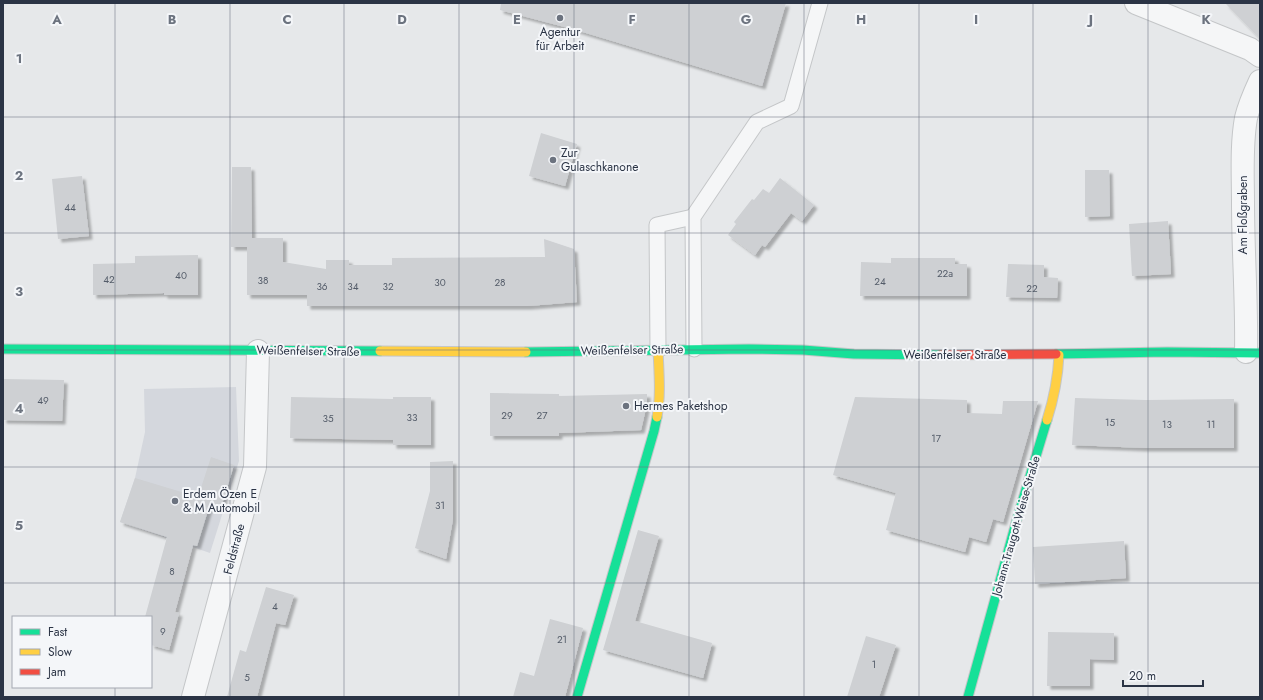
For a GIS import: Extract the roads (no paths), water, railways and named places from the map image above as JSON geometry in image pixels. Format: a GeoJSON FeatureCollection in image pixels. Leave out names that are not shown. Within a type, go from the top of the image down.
{"type":"FeatureCollection","features":[{"type":"Feature","properties":{"kind":"street"},"geometry":{"type":"LineString","coordinates":[[1136,3],[1250,49],[1260,56]]}},
{"type":"Feature","properties":{"kind":"street","name":"Am Floßgraben"},"geometry":{"type":"LineString","coordinates":[[1253,352],[1246,327],[1243,160],[1246,119],[1252,99],[1260,81]]}},
{"type":"Feature","properties":{"kind":"street","name":"Weißenfelser Straße"},"geometry":{"type":"LineString","coordinates":[[3,349],[500,352],[694,349],[803,350],[854,354],[1059,355],[1160,352],[1253,352]]}},
{"type":"Feature","properties":{"kind":"street"},"geometry":{"type":"LineString","coordinates":[[577,697],[654,431],[659,405],[660,382],[658,350]]}},
{"type":"Feature","properties":{"kind":"street","name":"Feldstraße"},"geometry":{"type":"LineString","coordinates":[[193,697],[255,467],[258,351]]}},
{"type":"Feature","properties":{"kind":"street","name":"Johann-Traugott-Weise-Straße"},"geometry":{"type":"LineString","coordinates":[[968,697],[1017,520],[1052,404],[1058,374],[1059,355]]}},
{"type":"Feature","properties":{"kind":"lane"},"geometry":{"type":"LineString","coordinates":[[694,349],[693,217],[757,122],[791,106],[820,3]]}},
{"type":"Feature","properties":{"kind":"lane"},"geometry":{"type":"LineString","coordinates":[[658,350],[657,226],[693,217]]}},
{"type":"Feature","properties":{"kind":"place","name":"Agentur für Arbeit"},"geometry":{"type":"Point","coordinates":[560,18]}},
{"type":"Feature","properties":{"kind":"place","name":"Zur Gulaschkanone"},"geometry":{"type":"Point","coordinates":[553,160]}},
{"type":"Feature","properties":{"kind":"place","name":"Hermes Paketshop"},"geometry":{"type":"Point","coordinates":[626,406]}},
{"type":"Feature","properties":{"kind":"place","name":"Erdem Özen E & M Automobil"},"geometry":{"type":"Point","coordinates":[175,501]}}]}
